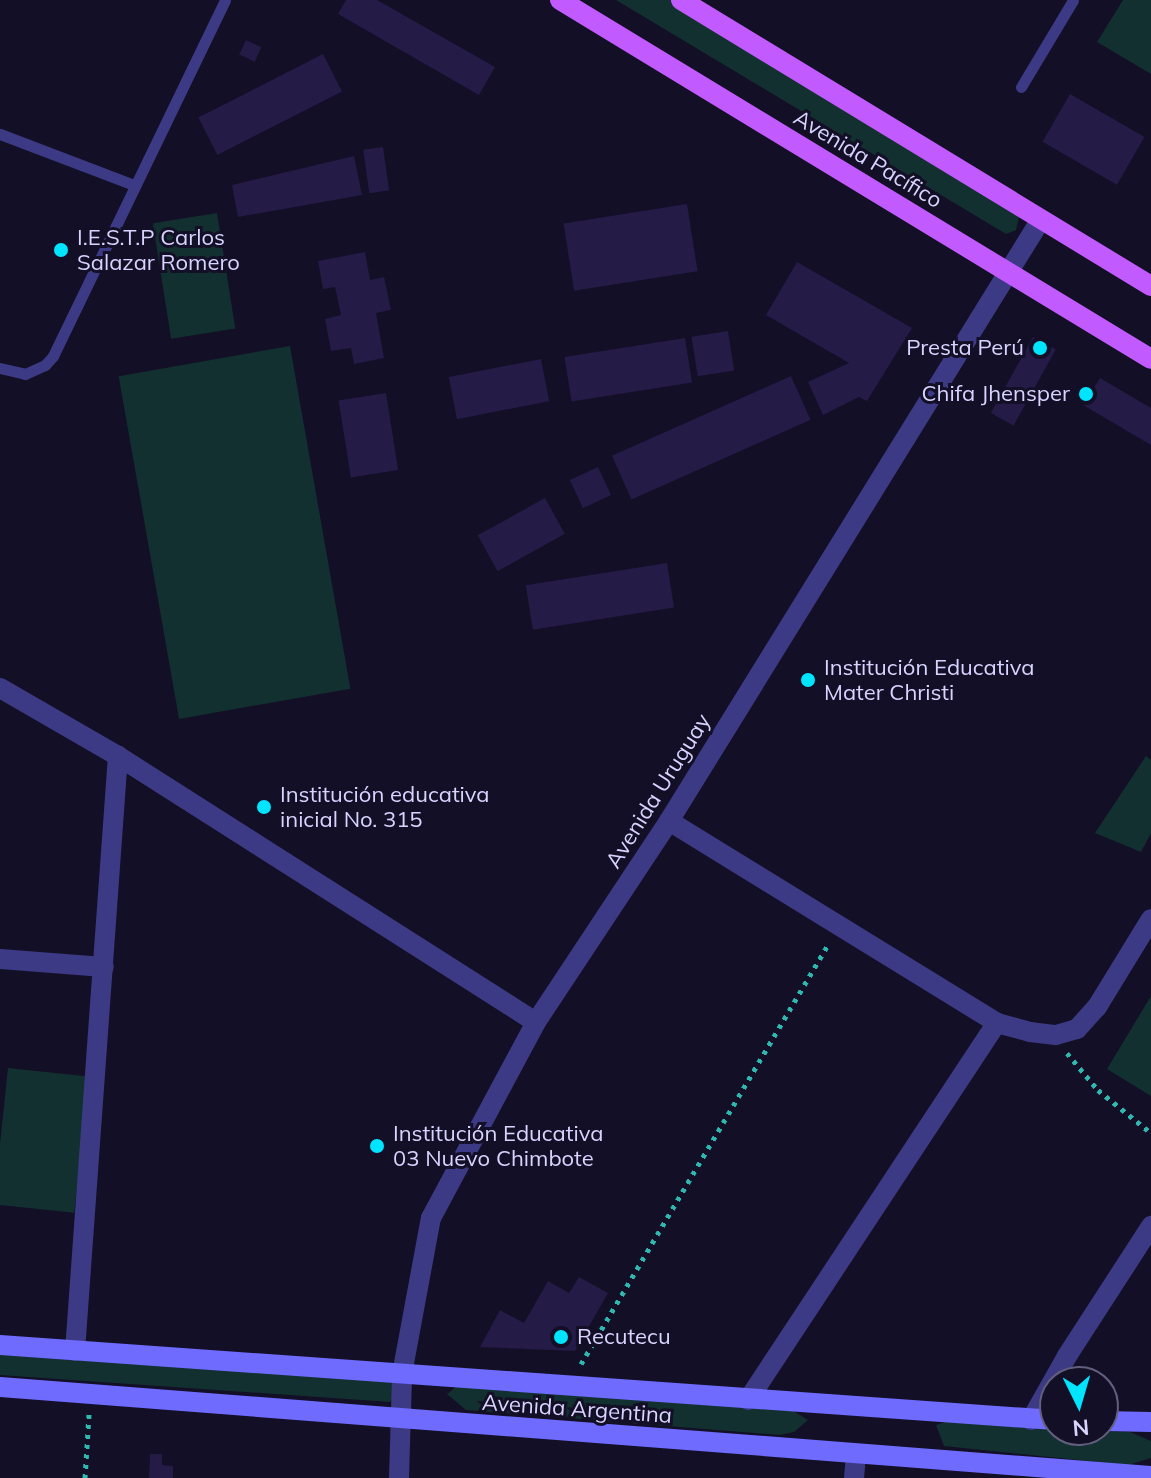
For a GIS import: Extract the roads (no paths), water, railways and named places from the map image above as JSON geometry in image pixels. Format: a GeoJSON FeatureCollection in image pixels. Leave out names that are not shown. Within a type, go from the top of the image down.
{"type":"FeatureCollection","features":[{"type":"Feature","properties":{"kind":"main road","name":"Avenida Pacífico"},"geometry":{"type":"LineString","coordinates":[[560,0],[1151,359]]}},
{"type":"Feature","properties":{"kind":"main road","name":"Avenida Pacífico"},"geometry":{"type":"LineString","coordinates":[[681,0],[1151,286]]}},
{"type":"Feature","properties":{"kind":"main road","name":"Avenida Argentina"},"geometry":{"type":"LineString","coordinates":[[0,1345],[1039,1420]]}},
{"type":"Feature","properties":{"kind":"main road","name":"Avenida Argentina"},"geometry":{"type":"LineString","coordinates":[[0,1387],[1151,1476]]}},
{"type":"Feature","properties":{"kind":"main road"},"geometry":{"type":"LineString","coordinates":[[1119,1421],[1151,1422]]}},
{"type":"Feature","properties":{"kind":"street","name":"Avenida Uruguay"},"geometry":{"type":"LineString","coordinates":[[399,1478],[402,1374],[431,1218],[536,1022],[669,821],[1040,221]]}},
{"type":"Feature","properties":{"kind":"street"},"geometry":{"type":"LineString","coordinates":[[0,688],[118,756],[536,1022]]}},
{"type":"Feature","properties":{"kind":"street"},"geometry":{"type":"LineString","coordinates":[[75,1351],[118,756]]}},
{"type":"Feature","properties":{"kind":"street"},"geometry":{"type":"LineString","coordinates":[[669,821],[841,924],[997,1023],[1056,1035],[1077,1029],[1097,1007],[1151,919]]}},
{"type":"Feature","properties":{"kind":"street"},"geometry":{"type":"LineString","coordinates":[[0,959],[104,967]]}},
{"type":"Feature","properties":{"kind":"street"},"geometry":{"type":"LineString","coordinates":[[748,1400],[997,1023]]}},
{"type":"Feature","properties":{"kind":"street"},"geometry":{"type":"LineString","coordinates":[[1031,1420],[1067,1356],[1151,1226]]}},
{"type":"Feature","properties":{"kind":"street"},"geometry":{"type":"LineString","coordinates":[[854,1478],[856,1455]]}},
{"type":"Feature","properties":{"kind":"lane"},"geometry":{"type":"LineString","coordinates":[[0,368],[25,374],[45,365],[53,356],[225,0]]}},
{"type":"Feature","properties":{"kind":"lane"},"geometry":{"type":"LineString","coordinates":[[1021,87],[1073,0]]}},
{"type":"Feature","properties":{"kind":"lane"},"geometry":{"type":"LineString","coordinates":[[0,134],[134,185]]}},
{"type":"Feature","properties":{"kind":"place","name":"I.E.S.T.P Carlos Salazar Romero"},"geometry":{"type":"Point","coordinates":[61,250]}},
{"type":"Feature","properties":{"kind":"place","name":"Presta Perú"},"geometry":{"type":"Point","coordinates":[1040,348]}},
{"type":"Feature","properties":{"kind":"place","name":"Chifa Jhensper"},"geometry":{"type":"Point","coordinates":[1086,394]}},
{"type":"Feature","properties":{"kind":"place","name":"Institución Educativa Mater Christi"},"geometry":{"type":"Point","coordinates":[808,680]}},
{"type":"Feature","properties":{"kind":"place","name":"Institución educativa inicial No. 315"},"geometry":{"type":"Point","coordinates":[264,807]}},
{"type":"Feature","properties":{"kind":"place","name":"Institución Educativa 03 Nuevo Chimbote"},"geometry":{"type":"Point","coordinates":[377,1146]}},
{"type":"Feature","properties":{"kind":"place","name":"Recutecu"},"geometry":{"type":"Point","coordinates":[561,1337]}}]}
